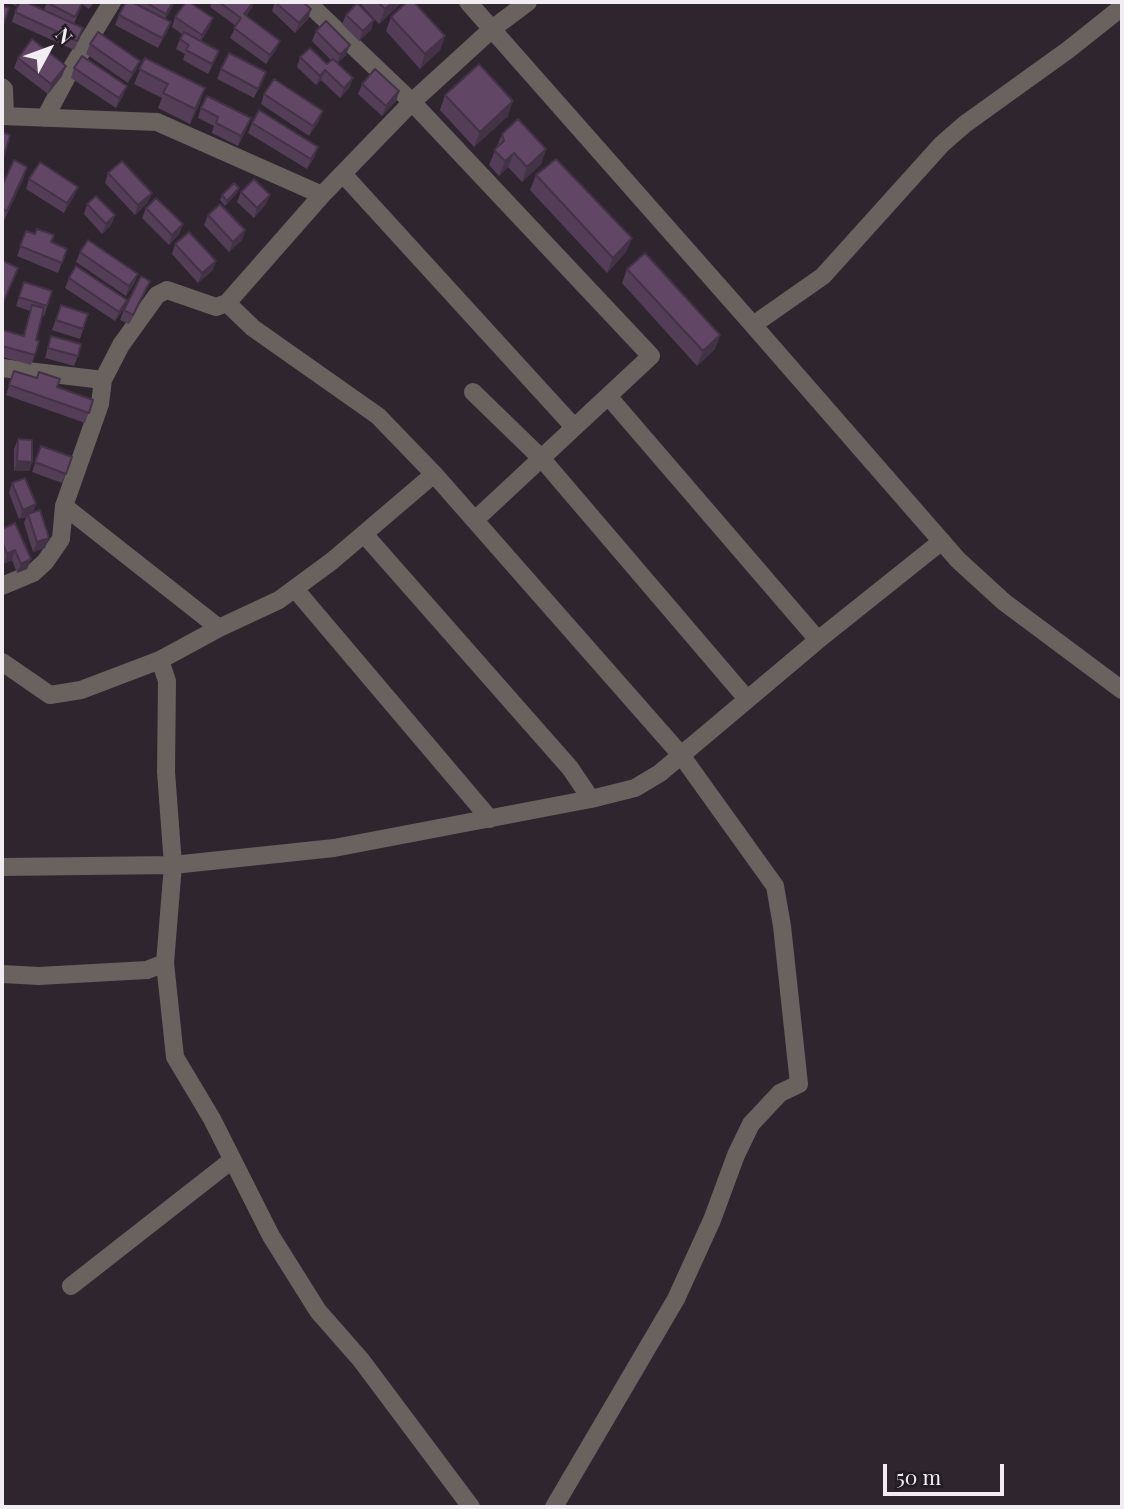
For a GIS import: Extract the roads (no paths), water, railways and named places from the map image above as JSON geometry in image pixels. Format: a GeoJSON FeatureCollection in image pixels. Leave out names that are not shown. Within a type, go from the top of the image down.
{"type":"FeatureCollection","features":[{"type":"Feature","properties":{"kind":"street"},"geometry":{"type":"LineString","coordinates":[[45,118],[112,2]]}},
{"type":"Feature","properties":{"kind":"street"},"geometry":{"type":"LineString","coordinates":[[307,2],[412,102],[651,356],[475,520]]}},
{"type":"Feature","properties":{"kind":"street"},"geometry":{"type":"LineString","coordinates":[[468,2],[981,583],[1122,690]]}},
{"type":"Feature","properties":{"kind":"street"},"geometry":{"type":"LineString","coordinates":[[2,586],[33,573],[54,551],[61,539],[64,506],[100,404],[103,380],[121,345],[157,295],[167,290],[216,307],[227,303],[322,195],[412,102],[492,30],[528,2]]}},
{"type":"Feature","properties":{"kind":"street"},"geometry":{"type":"LineString","coordinates":[[753,324],[823,276],[942,144],[965,124],[1068,50],[1122,7]]}},
{"type":"Feature","properties":{"kind":"street"},"geometry":{"type":"LineString","coordinates":[[2,87],[3,116],[157,122],[322,195]]}},
{"type":"Feature","properties":{"kind":"street"},"geometry":{"type":"LineString","coordinates":[[343,174],[574,427]]}},
{"type":"Feature","properties":{"kind":"street"},"geometry":{"type":"LineString","coordinates":[[227,303],[253,328],[378,416],[435,474],[681,755],[775,886],[782,926],[799,1084],[780,1093],[751,1124],[676,1299],[554,1507]]}},
{"type":"Feature","properties":{"kind":"street"},"geometry":{"type":"LineString","coordinates":[[2,368],[103,380]]}},
{"type":"Feature","properties":{"kind":"street"},"geometry":{"type":"LineString","coordinates":[[473,392],[542,459],[747,699]]}},
{"type":"Feature","properties":{"kind":"street"},"geometry":{"type":"LineString","coordinates":[[608,396],[818,640]]}},
{"type":"Feature","properties":{"kind":"street"},"geometry":{"type":"LineString","coordinates":[[2,662],[50,695],[81,690],[160,660],[279,600],[435,474]]}},
{"type":"Feature","properties":{"kind":"street"},"geometry":{"type":"LineString","coordinates":[[64,506],[219,628]]}},
{"type":"Feature","properties":{"kind":"street"},"geometry":{"type":"LineString","coordinates":[[364,534],[570,768],[591,799]]}},
{"type":"Feature","properties":{"kind":"street"},"geometry":{"type":"LineString","coordinates":[[2,867],[173,865],[334,848],[591,799],[635,788],[660,773],[818,640],[942,541]]}},
{"type":"Feature","properties":{"kind":"street"},"geometry":{"type":"LineString","coordinates":[[295,589],[490,819]]}},
{"type":"Feature","properties":{"kind":"street"},"geometry":{"type":"LineString","coordinates":[[160,660],[167,681],[166,772],[173,865],[165,963],[175,1057],[212,1119],[271,1236],[318,1311],[361,1360],[471,1507]]}},
{"type":"Feature","properties":{"kind":"street"},"geometry":{"type":"LineString","coordinates":[[2,974],[38,976],[147,970],[165,963]]}},
{"type":"Feature","properties":{"kind":"street"},"geometry":{"type":"LineString","coordinates":[[71,1286],[232,1160]]}}]}
